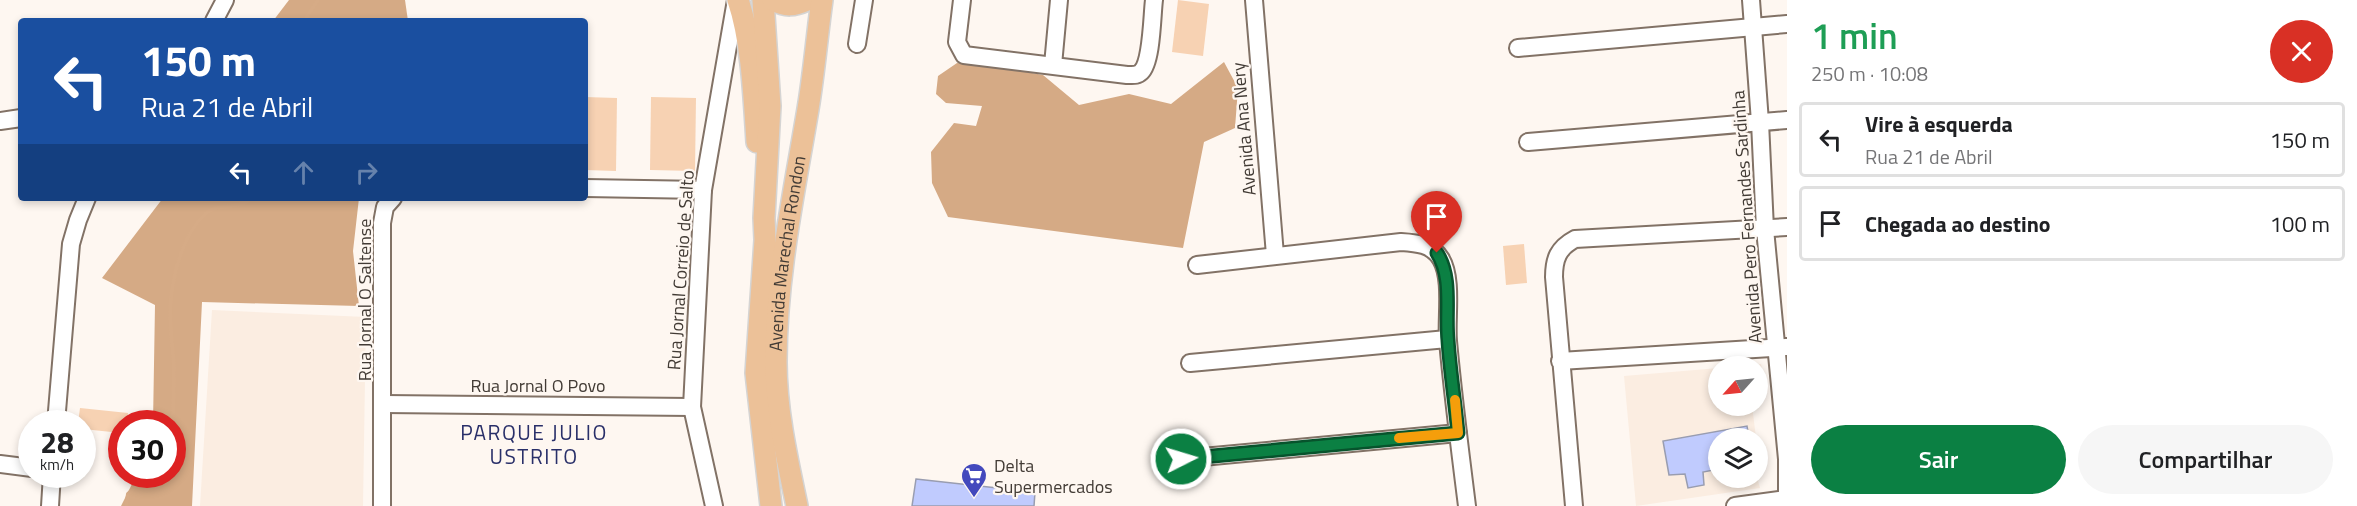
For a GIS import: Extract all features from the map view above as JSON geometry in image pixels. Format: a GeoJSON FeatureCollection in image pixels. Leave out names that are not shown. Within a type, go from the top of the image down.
{"type":"FeatureCollection","features":[{"type":"Feature","properties":{"kind":"main road"},"geometry":{"type":"LineString","coordinates":[[737,0],[742,12],[750,66],[764,218]]}},
{"type":"Feature","properties":{"kind":"main road","name":"Avenida Marechal Rondon"},"geometry":{"type":"LineString","coordinates":[[763,0],[770,106],[764,218],[765,240],[756,373],[771,506]]}},
{"type":"Feature","properties":{"kind":"main road"},"geometry":{"type":"LineString","coordinates":[[773,0],[784,6],[795,5],[807,0]]}},
{"type":"Feature","properties":{"kind":"main road","name":"Avenida Marechal Rondon"},"geometry":{"type":"LineString","coordinates":[[797,506],[778,405],[776,363],[778,298],[789,216],[809,106],[822,0]]}},
{"type":"Feature","properties":{"kind":"street"},"geometry":{"type":"LineString","coordinates":[[216,18],[225,0]]}},
{"type":"Feature","properties":{"kind":"street","name":"Rua Jornal Correio de Salto"},"geometry":{"type":"LineString","coordinates":[[714,506],[692,407],[703,190],[737,0]]}},
{"type":"Feature","properties":{"kind":"street"},"geometry":{"type":"LineString","coordinates":[[858,44],[864,0]]}},
{"type":"Feature","properties":{"kind":"street"},"geometry":{"type":"LineString","coordinates":[[962,0],[957,42],[964,55],[1136,75],[1143,71],[1147,61],[1154,0]]}},
{"type":"Feature","properties":{"kind":"street"},"geometry":{"type":"LineString","coordinates":[[1053,64],[1059,0]]}},
{"type":"Feature","properties":{"kind":"street","name":"Avenida Ana Nery"},"geometry":{"type":"LineString","coordinates":[[1254,0],[1275,255]]}},
{"type":"Feature","properties":{"kind":"street","name":"Avenida Pero Fernandes Sardinha"},"geometry":{"type":"LineString","coordinates":[[1751,0],[1765,229],[1782,348],[1787,459],[1786,501]]}},
{"type":"Feature","properties":{"kind":"street"},"geometry":{"type":"LineString","coordinates":[[1518,48],[1787,24]]}},
{"type":"Feature","properties":{"kind":"street"},"geometry":{"type":"LineString","coordinates":[[0,121],[18,118]]}},
{"type":"Feature","properties":{"kind":"street"},"geometry":{"type":"LineString","coordinates":[[1528,142],[1787,120]]}},
{"type":"Feature","properties":{"kind":"street"},"geometry":{"type":"LineString","coordinates":[[588,188],[703,190]]}},
{"type":"Feature","properties":{"kind":"street"},"geometry":{"type":"LineString","coordinates":[[57,410],[71,244],[86,201]]}},
{"type":"Feature","properties":{"kind":"street","name":"Rua Jornal O Saltense"},"geometry":{"type":"LineString","coordinates":[[382,506],[384,405],[382,223],[385,207],[390,201]]}},
{"type":"Feature","properties":{"kind":"street"},"geometry":{"type":"LineString","coordinates":[[1574,506],[1554,277],[1554,264],[1562,248],[1575,239],[1787,227]]}},
{"type":"Feature","properties":{"kind":"street"},"geometry":{"type":"LineString","coordinates":[[1197,265],[1401,242],[1418,243],[1437,253],[1443,262],[1446,279],[1447,339],[1467,506]]}},
{"type":"Feature","properties":{"kind":"street"},"geometry":{"type":"LineString","coordinates":[[1190,363],[1447,339]]}},
{"type":"Feature","properties":{"kind":"street"},"geometry":{"type":"LineString","coordinates":[[1560,362],[1782,348]]}},
{"type":"Feature","properties":{"kind":"street","name":"Rua Jornal O Povo"},"geometry":{"type":"LineString","coordinates":[[384,405],[692,407]]}},
{"type":"Feature","properties":{"kind":"street"},"geometry":{"type":"LineString","coordinates":[[1181,459],[1458,433]]}},
{"type":"Feature","properties":{"kind":"street"},"geometry":{"type":"LineString","coordinates":[[0,464],[18,466]]}},
{"type":"Feature","properties":{"kind":"street"},"geometry":{"type":"LineString","coordinates":[[50,506],[51,488]]}},
{"type":"Feature","properties":{"kind":"street"},"geometry":{"type":"LineString","coordinates":[[1735,506],[1786,501]]}},
{"type":"Feature","properties":{"kind":"shaded area"},"geometry":{"type":"Polygon","coordinates":[[[289,0],[405,0],[408,18],[275,18],[289,0]]]}},
{"type":"Feature","properties":{"kind":"shaded area"},"geometry":{"type":"Polygon","coordinates":[[[1178,0],[1209,4],[1203,56],[1172,52],[1178,0]]]}},
{"type":"Feature","properties":{"kind":"shaded area"},"geometry":{"type":"Polygon","coordinates":[[[1224,62],[1238,88],[1235,128],[1204,142],[1183,248],[948,217],[932,183],[931,152],[954,123],[976,126],[982,106],[946,103],[936,94],[938,76],[957,63],[1000,67],[1043,75],[1079,105],[1129,94],[1171,104],[1224,62]]]}},
{"type":"Feature","properties":{"kind":"shaded area"},"geometry":{"type":"Polygon","coordinates":[[[588,97],[617,98],[616,171],[588,170],[588,97]]]}},
{"type":"Feature","properties":{"kind":"shaded area"},"geometry":{"type":"Polygon","coordinates":[[[651,97],[696,98],[695,171],[650,170],[651,97]]]}},
{"type":"Feature","properties":{"kind":"shaded area"},"geometry":{"type":"Polygon","coordinates":[[[161,201],[359,201],[353,251],[359,306],[202,302],[192,506],[121,506],[130,488],[186,488],[186,410],[153,410],[155,305],[102,278],[161,201]]]}},
{"type":"Feature","properties":{"kind":"shaded area"},"geometry":{"type":"Polygon","coordinates":[[[1524,244],[1527,283],[1506,285],[1503,246],[1524,244]]]}},
{"type":"Feature","properties":{"kind":"shaded area"},"geometry":{"type":"Polygon","coordinates":[[[212,310],[366,317],[363,506],[200,506],[212,310]]]}},
{"type":"Feature","properties":{"kind":"shaded area"},"geometry":{"type":"Polygon","coordinates":[[[1708,369],[1708,416],[1753,416],[1755,428],[1708,428],[1708,488],[1760,488],[1636,506],[1624,376],[1708,369]]]}},
{"type":"Feature","properties":{"kind":"shaded area"},"geometry":{"type":"Polygon","coordinates":[[[80,408],[108,411],[108,432],[96,430],[96,410],[80,410],[80,408]]]}},
{"type":"Feature","properties":{"kind":"building"},"geometry":{"type":"Polygon","coordinates":[[[1708,433],[1708,471],[1703,472],[1704,485],[1688,488],[1685,474],[1669,475],[1663,441],[1708,433]]]}},
{"type":"Feature","properties":{"kind":"building","name":"Delta Supermercados"},"geometry":{"type":"Polygon","coordinates":[[[916,479],[1035,492],[1034,506],[912,506],[916,479]]]}},
{"type":"Feature","properties":{"kind":"waterway"},"geometry":{"type":"LineString","coordinates":[[306,18],[318,0]]}},
{"type":"Feature","properties":{"kind":"waterway"},"geometry":{"type":"LineString","coordinates":[[173,410],[174,367],[170,306],[172,287],[181,253],[191,232],[210,210],[247,201]]}},
{"type":"Feature","properties":{"kind":"waterway"},"geometry":{"type":"LineString","coordinates":[[126,506],[128,494],[135,488]]}},
{"type":"Feature","properties":{"kind":"slow traffic"},"geometry":{"type":"LineString","coordinates":[[1399,438],[1458,433],[1455,400]]}},
{"type":"Feature","properties":{"kind":"place","name":"Delta Supermercados"},"geometry":{"type":"Point","coordinates":[974,499]}},
{"type":"Feature","properties":{"kind":"district","name":"PARQUE JULIO USTRITO"},"geometry":{"type":"Point","coordinates":[534,445]}},
{"type":"Feature","properties":{"kind":"route"},"geometry":{"type":"LineString","coordinates":[[1181,459],[1458,433],[1447,339],[1445,270],[1437,253]]}}]}
